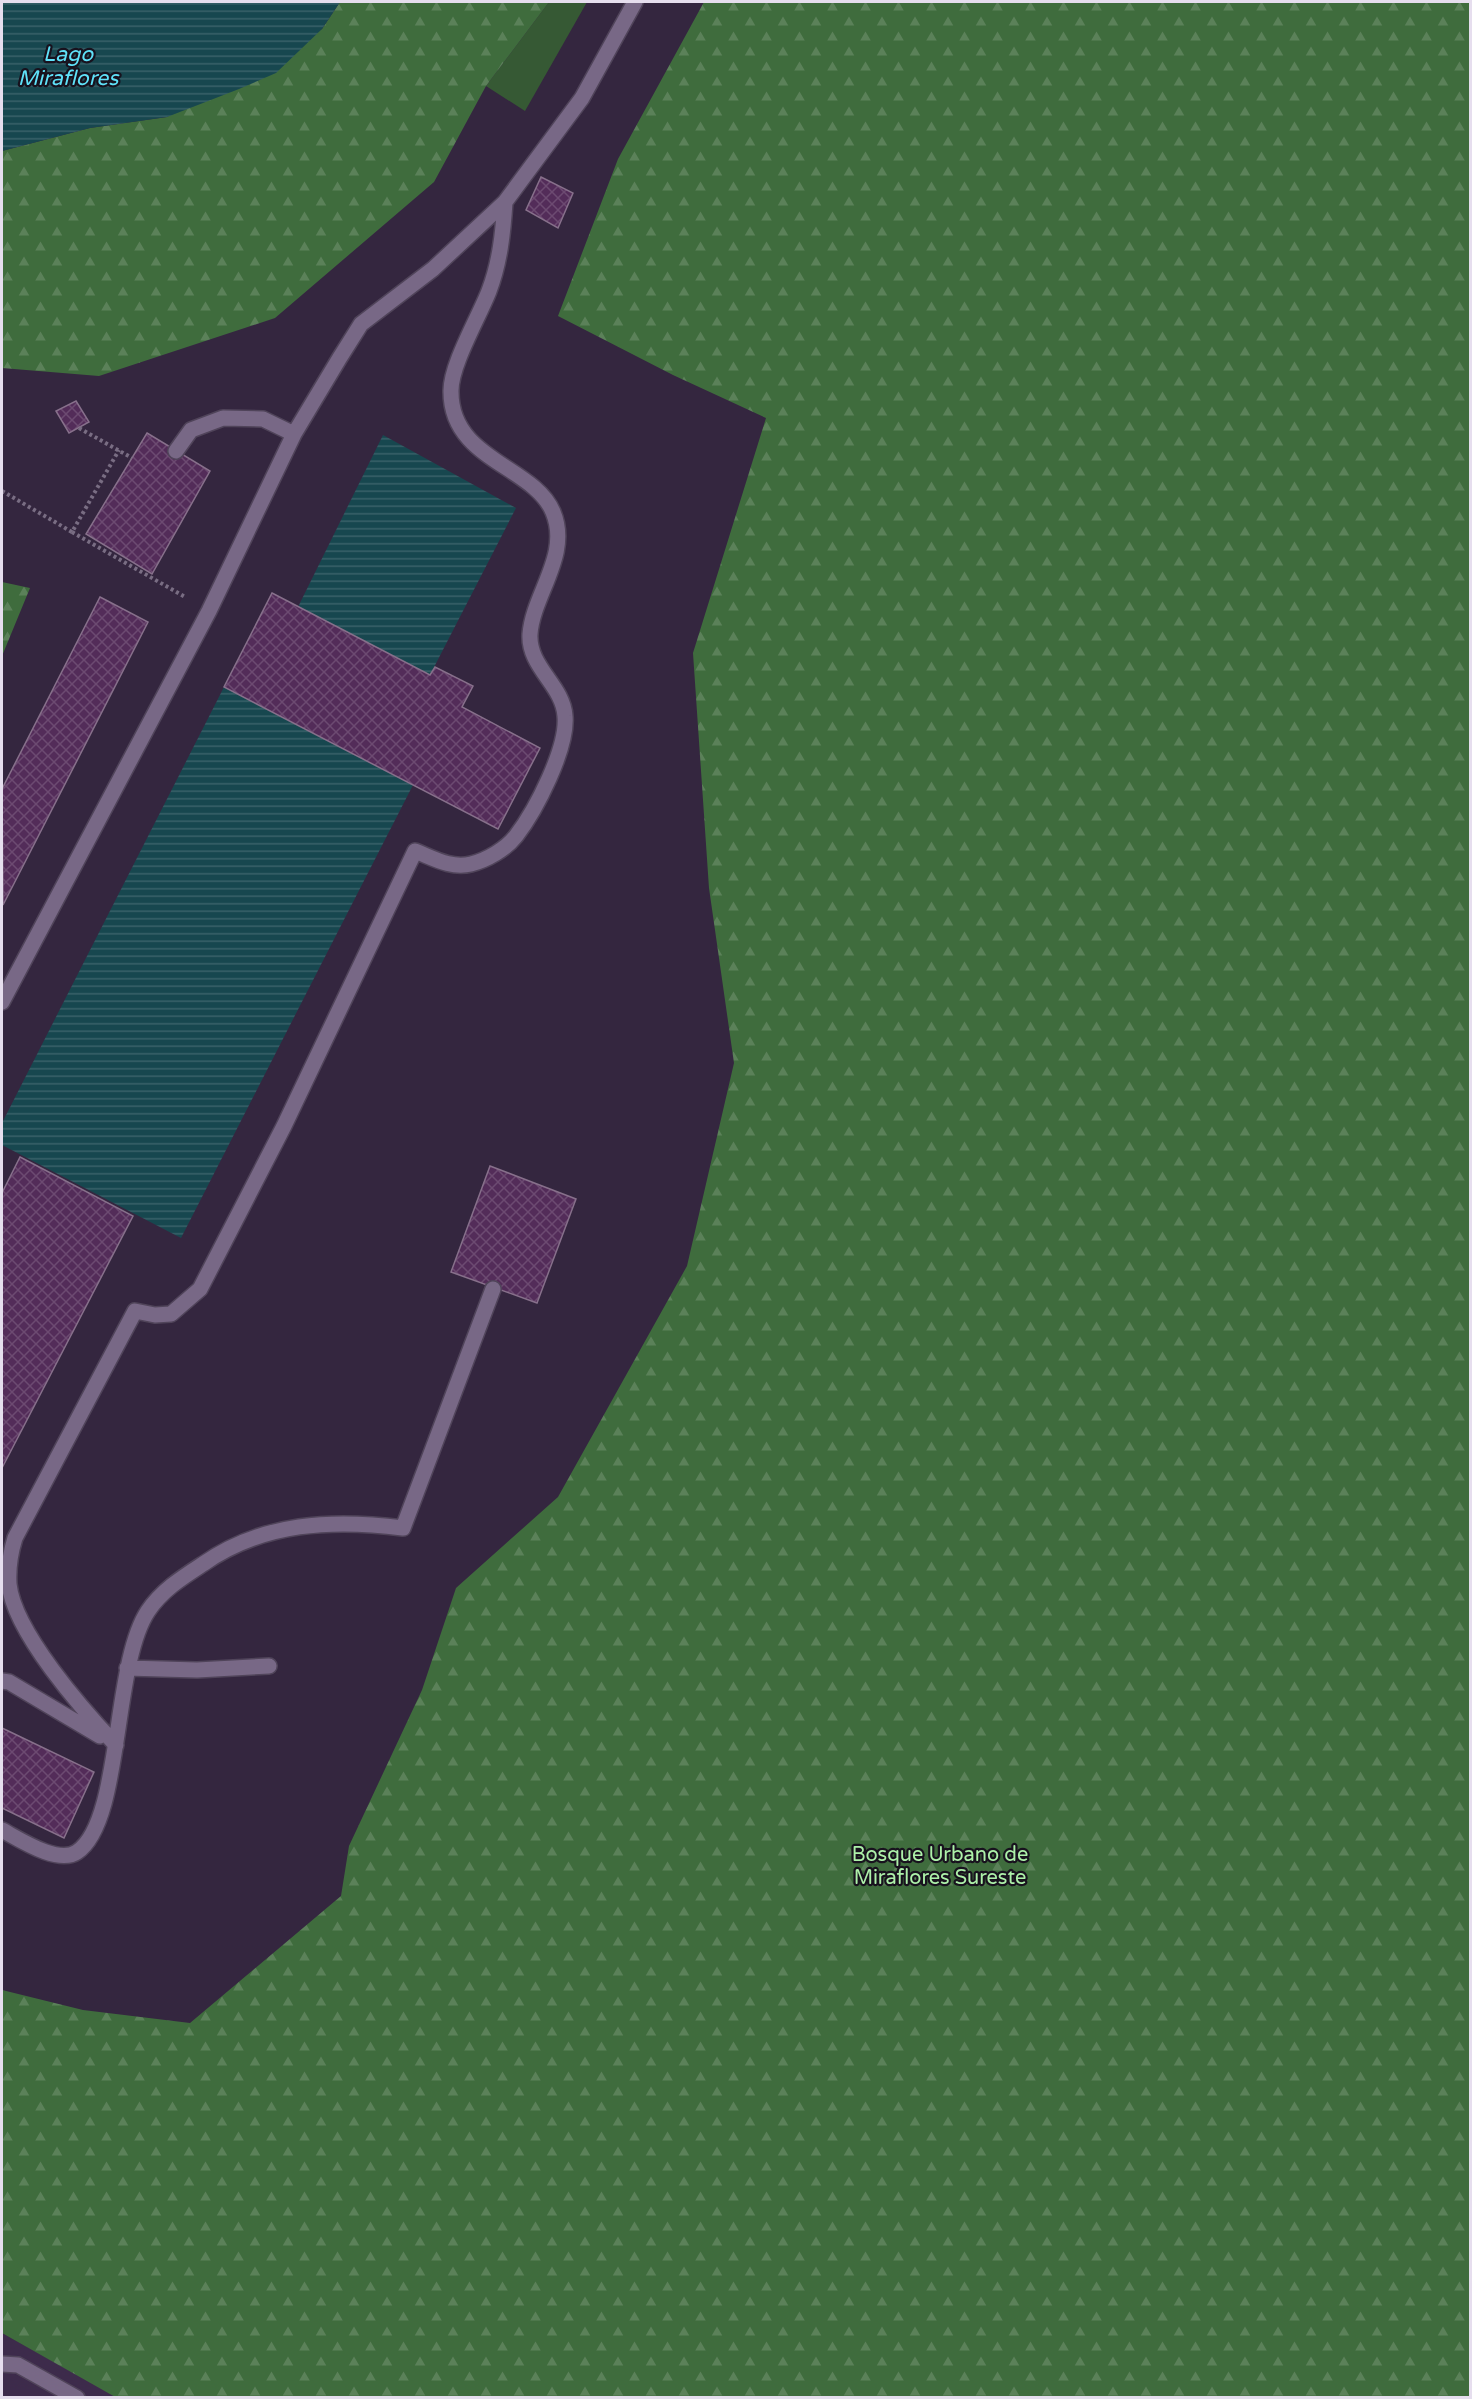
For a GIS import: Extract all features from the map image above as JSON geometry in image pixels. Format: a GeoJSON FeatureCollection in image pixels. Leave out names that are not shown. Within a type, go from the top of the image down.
{"type":"FeatureCollection","features":[{"type":"Feature","properties":{"kind":"lane"},"geometry":{"type":"LineString","coordinates":[[2,1002],[209,611],[294,434],[361,324],[433,269],[505,202],[582,98],[635,2]]}},
{"type":"Feature","properties":{"kind":"lane"},"geometry":{"type":"LineString","coordinates":[[116,1745],[79,1706],[33,1641],[18,1611],[9,1586],[9,1559],[15,1538],[135,1311],[154,1315],[171,1314],[200,1289],[284,1126],[415,851],[451,866],[469,865],[490,857],[516,837],[539,796],[565,735],[563,701],[538,665],[530,637],[533,615],[549,580],[554,561],[556,526],[552,511],[544,498],[467,438],[455,414],[451,392],[455,370],[490,289],[502,247],[505,202]]}},
{"type":"Feature","properties":{"kind":"lane"},"geometry":{"type":"LineString","coordinates":[[176,451],[191,430],[223,418],[263,419],[294,434]]}},
{"type":"Feature","properties":{"kind":"lane"},"geometry":{"type":"LineString","coordinates":[[2,1830],[42,1851],[65,1856],[77,1852],[88,1839],[99,1816],[109,1783],[127,1668],[147,1612],[161,1593],[218,1553],[258,1536],[297,1526],[333,1522],[404,1528],[493,1289]]}},
{"type":"Feature","properties":{"kind":"lane"},"geometry":{"type":"LineString","coordinates":[[127,1668],[197,1670],[269,1666]]}},
{"type":"Feature","properties":{"kind":"lane"},"geometry":{"type":"LineString","coordinates":[[2,1681],[9,1682],[116,1745]]}},
{"type":"Feature","properties":{"kind":"lane"},"geometry":{"type":"LineString","coordinates":[[2,2364],[18,2365],[77,2397]]}},
{"type":"Feature","properties":{"kind":"path"},"geometry":{"type":"LineString","coordinates":[[79,428],[132,458]]}},
{"type":"Feature","properties":{"kind":"path"},"geometry":{"type":"LineString","coordinates":[[72,532],[119,450]]}},
{"type":"Feature","properties":{"kind":"path"},"geometry":{"type":"LineString","coordinates":[[2,491],[209,611]]}},
{"type":"Feature","properties":{"kind":"shaded area"},"geometry":{"type":"Polygon","coordinates":[[[2,2333],[20,2343],[117,2397],[2,2397],[2,2333]]]}},
{"type":"Feature","properties":{"kind":"green space"},"geometry":{"type":"Polygon","coordinates":[[[340,2],[549,2],[486,86],[434,182],[275,318],[99,376],[2,368],[2,151],[90,128],[167,117],[322,29],[340,2]]]}},
{"type":"Feature","properties":{"kind":"green space"},"geometry":{"type":"Polygon","coordinates":[[[549,2],[587,2],[525,111],[486,86],[549,2]]]}},
{"type":"Feature","properties":{"kind":"green space","name":"Bosque Urbano de Miraflores Sureste"},"geometry":{"type":"Polygon","coordinates":[[[704,2],[1470,2],[1470,2397],[117,2398],[2,2333],[2,1990],[83,2010],[190,2023],[341,1896],[349,1846],[422,1690],[456,1588],[558,1497],[687,1266],[734,1063],[709,888],[693,653],[766,418],[673,375],[558,316],[618,159],[704,2]]]}},
{"type":"Feature","properties":{"kind":"green space"},"geometry":{"type":"Polygon","coordinates":[[[2,582],[30,588],[2,656],[2,582]]]}},
{"type":"Feature","properties":{"kind":"water","name":"Lago Miraflores"},"geometry":{"type":"Polygon","coordinates":[[[2,2],[340,2],[322,29],[276,73],[167,117],[90,128],[2,151],[2,2]]]}},
{"type":"Feature","properties":{"kind":"water"},"geometry":{"type":"Polygon","coordinates":[[[383,435],[516,508],[430,675],[298,607],[383,435]]]}},
{"type":"Feature","properties":{"kind":"water"},"geometry":{"type":"Polygon","coordinates":[[[224,687],[413,785],[181,1238],[2,1145],[2,1123],[224,687]]]}},
{"type":"Feature","properties":{"kind":"building"},"geometry":{"type":"Polygon","coordinates":[[[541,177],[573,193],[558,228],[526,210],[541,177]]]}},
{"type":"Feature","properties":{"kind":"building"},"geometry":{"type":"Polygon","coordinates":[[[76,401],[89,422],[69,433],[56,411],[76,401]]]}},
{"type":"Feature","properties":{"kind":"building"},"geometry":{"type":"Polygon","coordinates":[[[147,433],[210,471],[152,574],[86,534],[147,433]]]}},
{"type":"Feature","properties":{"kind":"building"},"geometry":{"type":"Polygon","coordinates":[[[272,593],[430,675],[435,667],[473,686],[462,707],[540,748],[498,829],[224,687],[272,593]]]}},
{"type":"Feature","properties":{"kind":"building"},"geometry":{"type":"Polygon","coordinates":[[[100,597],[148,622],[3,905],[2,789],[100,597]]]}},
{"type":"Feature","properties":{"kind":"building"},"geometry":{"type":"Polygon","coordinates":[[[20,1157],[133,1216],[2,1468],[2,1193],[20,1157]]]}},
{"type":"Feature","properties":{"kind":"building"},"geometry":{"type":"Polygon","coordinates":[[[490,1166],[576,1199],[537,1303],[451,1272],[490,1166]]]}},
{"type":"Feature","properties":{"kind":"building"},"geometry":{"type":"Polygon","coordinates":[[[2,1728],[94,1772],[64,1838],[2,1808],[2,1728]]]}}]}
